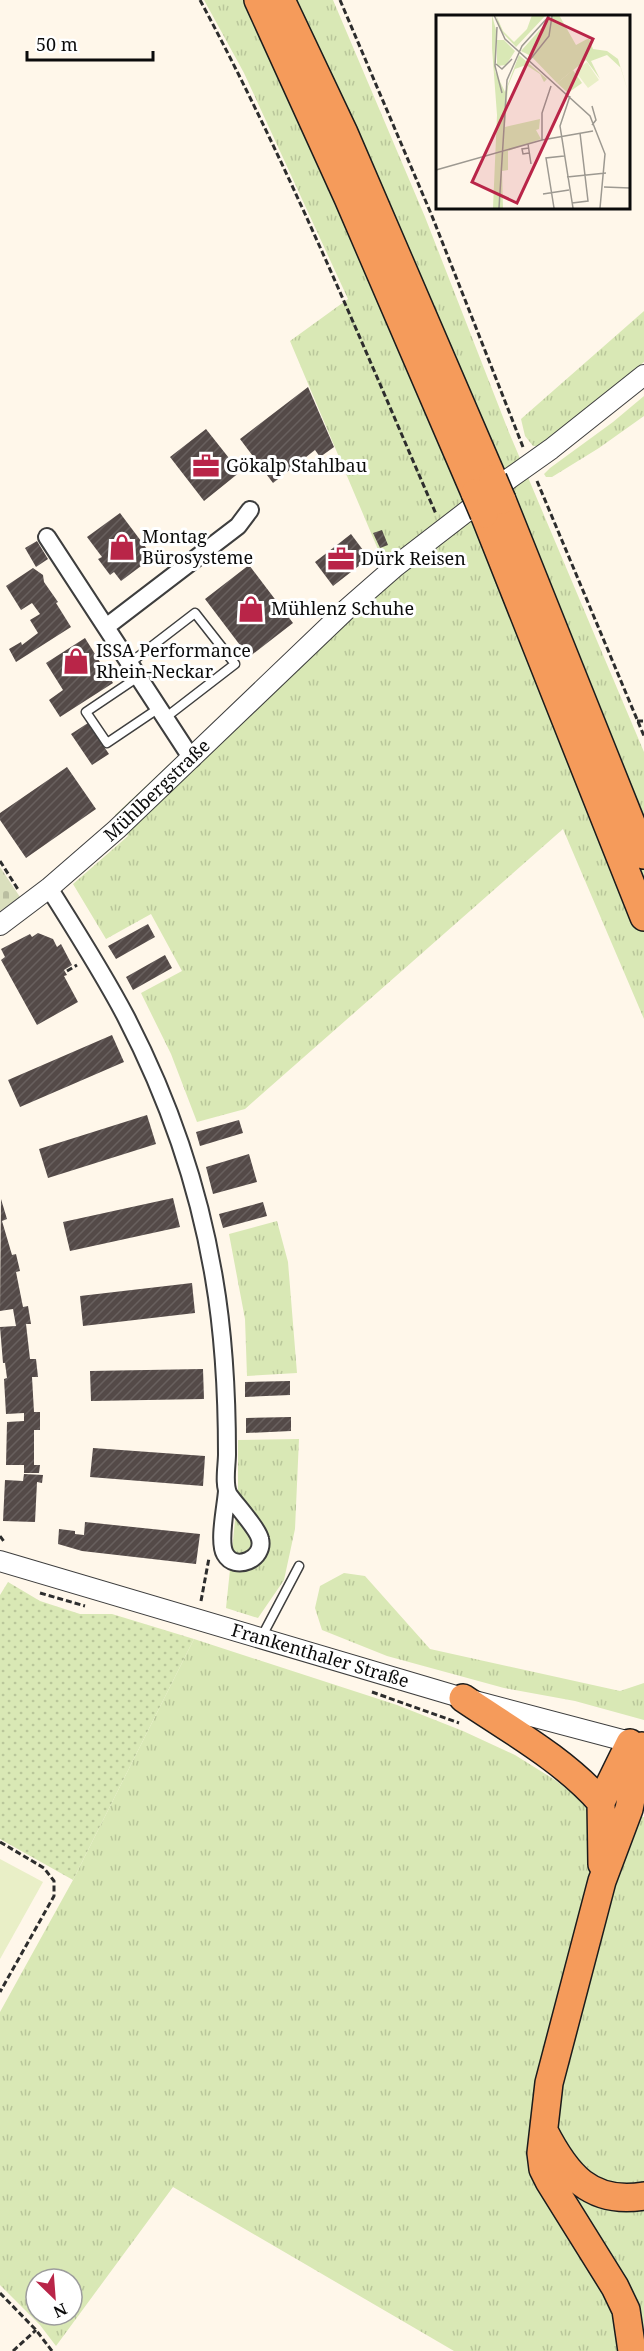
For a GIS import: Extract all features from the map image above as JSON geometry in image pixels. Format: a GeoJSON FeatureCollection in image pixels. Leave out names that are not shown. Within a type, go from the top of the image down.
{"type":"FeatureCollection","features":[{"type":"Feature","properties":{"kind":"highway"},"geometry":{"type":"LineString","coordinates":[[258,0],[488,497],[644,855]]}},
{"type":"Feature","properties":{"kind":"highway"},"geometry":{"type":"LineString","coordinates":[[281,0],[348,144],[488,497],[644,917]]}},
{"type":"Feature","properties":{"kind":"highway"},"geometry":{"type":"LineString","coordinates":[[463,1698],[560,1764],[584,1783],[601,1802]]}},
{"type":"Feature","properties":{"kind":"highway"},"geometry":{"type":"LineString","coordinates":[[632,2351],[626,2310],[615,2288],[564,2208],[543,2169],[541,2153],[549,2083],[602,1881],[636,1800],[639,1745]]}},
{"type":"Feature","properties":{"kind":"highway"},"geometry":{"type":"LineString","coordinates":[[602,1881],[601,1802],[639,1745]]}},
{"type":"Feature","properties":{"kind":"highway"},"geometry":{"type":"LineString","coordinates":[[544,2131],[568,2171],[585,2187],[606,2195],[629,2199],[644,2196]]}},
{"type":"Feature","properties":{"kind":"street","name":"Mühlbergstraße"},"geometry":{"type":"LineString","coordinates":[[0,925],[49,888],[117,829],[348,608],[443,529],[530,465],[644,375]]}},
{"type":"Feature","properties":{"kind":"street"},"geometry":{"type":"LineString","coordinates":[[106,627],[238,526],[250,510]]}},
{"type":"Feature","properties":{"kind":"street"},"geometry":{"type":"LineString","coordinates":[[47,537],[192,759]]}},
{"type":"Feature","properties":{"kind":"street"},"geometry":{"type":"LineString","coordinates":[[49,888],[105,978],[145,1056],[166,1106],[196,1199],[214,1278],[220,1323],[226,1408],[227,1491],[222,1544],[225,1554],[231,1561],[242,1563],[252,1560],[260,1551],[260,1539],[227,1491]]}},
{"type":"Feature","properties":{"kind":"street","name":"Frankenthaler Straße"},"geometry":{"type":"LineString","coordinates":[[0,1561],[463,1698],[639,1745]]}},
{"type":"Feature","properties":{"kind":"lane"},"geometry":{"type":"LineString","coordinates":[[195,613],[235,664],[162,713],[107,743],[86,712],[195,613]]}},
{"type":"Feature","properties":{"kind":"lane"},"geometry":{"type":"LineString","coordinates":[[261,1638],[299,1566]]}},
{"type":"Feature","properties":{"kind":"path"},"geometry":{"type":"LineString","coordinates":[[200,0],[245,85],[443,529]]}},
{"type":"Feature","properties":{"kind":"path"},"geometry":{"type":"LineString","coordinates":[[340,0],[432,216],[530,465],[644,736]]}},
{"type":"Feature","properties":{"kind":"path"},"geometry":{"type":"LineString","coordinates":[[637,721],[644,721]]}},
{"type":"Feature","properties":{"kind":"path"},"geometry":{"type":"LineString","coordinates":[[0,861],[28,905]]}},
{"type":"Feature","properties":{"kind":"path"},"geometry":{"type":"LineString","coordinates":[[198,1619],[210,1552],[222,1544]]}},
{"type":"Feature","properties":{"kind":"path"},"geometry":{"type":"LineString","coordinates":[[35,1589],[54,1598],[82,1606],[92,1606]]}},
{"type":"Feature","properties":{"kind":"path"},"geometry":{"type":"LineString","coordinates":[[368,1690],[469,1726]]}},
{"type":"Feature","properties":{"kind":"path"},"geometry":{"type":"LineString","coordinates":[[0,1842],[44,1868],[54,1881],[54,1896],[0,1992]]}},
{"type":"Feature","properties":{"kind":"path"},"geometry":{"type":"LineString","coordinates":[[0,2293],[36,2330],[52,2351]]}},
{"type":"Feature","properties":{"kind":"path"},"geometry":{"type":"LineString","coordinates":[[13,2351],[36,2330]]}},
{"type":"Feature","properties":{"kind":"green space"},"geometry":{"type":"Polygon","coordinates":[[[204,0],[333,0],[425,217],[508,430],[644,752],[644,1019],[563,829],[245,1109],[197,1122],[171,1054],[141,993],[182,971],[151,914],[106,939],[73,884],[128,836],[115,815],[342,602],[385,566],[290,341],[348,299],[244,73],[204,0]]]}},
{"type":"Feature","properties":{"kind":"green space"},"geometry":{"type":"Polygon","coordinates":[[[644,311],[644,362],[542,446],[533,446],[525,436],[521,419],[644,311]]]}},
{"type":"Feature","properties":{"kind":"green space"},"geometry":{"type":"Polygon","coordinates":[[[644,396],[644,416],[599,448],[552,477],[546,477],[544,474],[550,468],[644,396]]]}},
{"type":"Feature","properties":{"kind":"green space"},"geometry":{"type":"Polygon","coordinates":[[[0,867],[20,897],[0,911],[0,867]]]}},
{"type":"Feature","properties":{"kind":"green space"},"geometry":{"type":"Polygon","coordinates":[[[277,1221],[288,1262],[297,1373],[247,1376],[245,1319],[229,1234],[277,1221]]]}},
{"type":"Feature","properties":{"kind":"green space"},"geometry":{"type":"Polygon","coordinates":[[[299,1439],[295,1529],[284,1580],[258,1618],[226,1608],[238,1492],[238,1440],[299,1439]]]}},
{"type":"Feature","properties":{"kind":"green space"},"geometry":{"type":"Polygon","coordinates":[[[344,1573],[365,1576],[430,1649],[620,1691],[644,1683],[644,1720],[575,1701],[504,1688],[387,1656],[322,1630],[315,1608],[320,1586],[344,1573]]]}},
{"type":"Feature","properties":{"kind":"green space"},"geometry":{"type":"Polygon","coordinates":[[[8,1582],[40,1601],[80,1614],[112,1614],[194,1639],[73,1880],[0,1839],[0,1595],[8,1582]]]}},
{"type":"Feature","properties":{"kind":"green space"},"geometry":{"type":"Polygon","coordinates":[[[194,1639],[397,1705],[463,1731],[515,1755],[555,1780],[589,1806],[644,1817],[644,2351],[454,2351],[173,2187],[84,2308],[84,2267],[24,2267],[24,2309],[0,2285],[0,2012],[73,1880],[194,1639]]]}},
{"type":"Feature","properties":{"kind":"green space"},"geometry":{"type":"Polygon","coordinates":[[[0,1859],[43,1882],[0,1959],[0,1859]]]}},
{"type":"Feature","properties":{"kind":"green space"},"geometry":{"type":"Polygon","coordinates":[[[42,2327],[70,2327],[56,2346],[42,2327]]]}},
{"type":"Feature","properties":{"kind":"building"},"geometry":{"type":"Polygon","coordinates":[[[308,387],[334,447],[320,457],[315,450],[273,483],[240,439],[308,387]]]}},
{"type":"Feature","properties":{"kind":"building"},"geometry":{"type":"Polygon","coordinates":[[[206,429],[240,472],[204,501],[170,457],[206,429]]]}},
{"type":"Feature","properties":{"kind":"building"},"geometry":{"type":"Polygon","coordinates":[[[120,513],[153,557],[121,581],[114,572],[110,575],[98,559],[102,557],[87,537],[120,513]]]}},
{"type":"Feature","properties":{"kind":"building"},"geometry":{"type":"Polygon","coordinates":[[[382,530],[388,545],[380,548],[373,533],[382,530]]]}},
{"type":"Feature","properties":{"kind":"building"},"geometry":{"type":"Polygon","coordinates":[[[351,534],[369,558],[333,586],[315,562],[351,534]]]}},
{"type":"Feature","properties":{"kind":"building"},"geometry":{"type":"Polygon","coordinates":[[[37,541],[48,559],[36,567],[25,548],[37,541]]]}},
{"type":"Feature","properties":{"kind":"building"},"geometry":{"type":"Polygon","coordinates":[[[249,565],[293,623],[249,657],[205,599],[249,565]]]}},
{"type":"Feature","properties":{"kind":"building"},"geometry":{"type":"Polygon","coordinates":[[[33,568],[43,575],[44,582],[71,627],[16,662],[9,649],[21,642],[22,645],[38,633],[30,620],[40,614],[32,603],[21,610],[6,586],[33,568]]]}},
{"type":"Feature","properties":{"kind":"building"},"geometry":{"type":"Polygon","coordinates":[[[85,638],[113,683],[60,717],[49,700],[63,690],[46,663],[85,638]]]}},
{"type":"Feature","properties":{"kind":"building"},"geometry":{"type":"Polygon","coordinates":[[[88,723],[109,754],[92,765],[71,734],[88,723]]]}},
{"type":"Feature","properties":{"kind":"building"},"geometry":{"type":"Polygon","coordinates":[[[67,767],[96,809],[26,858],[0,820],[0,813],[67,767]]]}},
{"type":"Feature","properties":{"kind":"building"},"geometry":{"type":"Polygon","coordinates":[[[148,924],[155,937],[116,959],[108,946],[148,924]]]}},
{"type":"Feature","properties":{"kind":"building"},"geometry":{"type":"Polygon","coordinates":[[[38,933],[53,939],[57,947],[61,944],[72,965],[64,970],[67,975],[64,976],[78,1002],[37,1025],[1,960],[5,957],[1,949],[30,934],[32,937],[38,933]]]}},
{"type":"Feature","properties":{"kind":"building"},"geometry":{"type":"Polygon","coordinates":[[[165,955],[172,968],[133,990],[126,977],[165,955]]]}},
{"type":"Feature","properties":{"kind":"building"},"geometry":{"type":"Polygon","coordinates":[[[112,1035],[124,1062],[20,1107],[8,1080],[112,1035]]]}},
{"type":"Feature","properties":{"kind":"building"},"geometry":{"type":"Polygon","coordinates":[[[147,1115],[156,1144],[48,1178],[39,1149],[147,1115]]]}},
{"type":"Feature","properties":{"kind":"building"},"geometry":{"type":"Polygon","coordinates":[[[239,1120],[243,1133],[200,1146],[196,1132],[239,1120]]]}},
{"type":"Feature","properties":{"kind":"building"},"geometry":{"type":"Polygon","coordinates":[[[249,1154],[257,1182],[213,1194],[206,1167],[249,1154]]]}},
{"type":"Feature","properties":{"kind":"building"},"geometry":{"type":"Polygon","coordinates":[[[173,1198],[180,1227],[70,1251],[63,1222],[173,1198]]]}},
{"type":"Feature","properties":{"kind":"building"},"geometry":{"type":"Polygon","coordinates":[[[1,1199],[7,1219],[2,1221],[12,1255],[16,1254],[20,1271],[16,1272],[23,1307],[28,1306],[31,1324],[26,1324],[30,1359],[36,1359],[38,1377],[32,1377],[34,1412],[40,1412],[40,1430],[34,1430],[34,1465],[40,1465],[39,1473],[24,1473],[24,1465],[6,1465],[7,1422],[24,1421],[24,1413],[6,1414],[4,1379],[7,1378],[5,1363],[3,1363],[0,1327],[16,1326],[13,1309],[0,1311],[1,1199]]]}},
{"type":"Feature","properties":{"kind":"building"},"geometry":{"type":"Polygon","coordinates":[[[263,1202],[267,1216],[223,1228],[219,1214],[263,1202]]]}},
{"type":"Feature","properties":{"kind":"building"},"geometry":{"type":"Polygon","coordinates":[[[192,1283],[195,1313],[83,1326],[80,1296],[192,1283]]]}},
{"type":"Feature","properties":{"kind":"building"},"geometry":{"type":"Polygon","coordinates":[[[203,1369],[204,1399],[91,1401],[90,1371],[203,1369]]]}},
{"type":"Feature","properties":{"kind":"building"},"geometry":{"type":"Polygon","coordinates":[[[290,1381],[290,1395],[245,1397],[245,1382],[290,1381]]]}},
{"type":"Feature","properties":{"kind":"building"},"geometry":{"type":"Polygon","coordinates":[[[291,1417],[291,1431],[246,1433],[246,1418],[291,1417]]]}},
{"type":"Feature","properties":{"kind":"building"},"geometry":{"type":"Polygon","coordinates":[[[93,1448],[205,1456],[203,1486],[90,1477],[93,1448]]]}},
{"type":"Feature","properties":{"kind":"building"},"geometry":{"type":"Polygon","coordinates":[[[24,1474],[43,1475],[42,1483],[37,1482],[35,1522],[3,1521],[5,1480],[23,1481],[24,1474]]]}},
{"type":"Feature","properties":{"kind":"building"},"geometry":{"type":"Polygon","coordinates":[[[85,1522],[200,1534],[196,1564],[82,1551],[58,1544],[59,1529],[84,1535],[85,1522]]]}},
{"type":"Feature","properties":{"kind":"place","name":"Gökalp Stahlbau"},"geometry":{"type":"Point","coordinates":[206,466]}},
{"type":"Feature","properties":{"kind":"place","name":"Montag Bürosysteme"},"geometry":{"type":"Point","coordinates":[122,547]}},
{"type":"Feature","properties":{"kind":"place","name":"Dürk Reisen"},"geometry":{"type":"Point","coordinates":[341,559]}},
{"type":"Feature","properties":{"kind":"place","name":"Mühlenz Schuhe"},"geometry":{"type":"Point","coordinates":[251,609]}},
{"type":"Feature","properties":{"kind":"place","name":"ISSA Performance Rhein-Neckar"},"geometry":{"type":"Point","coordinates":[76,661]}}]}
